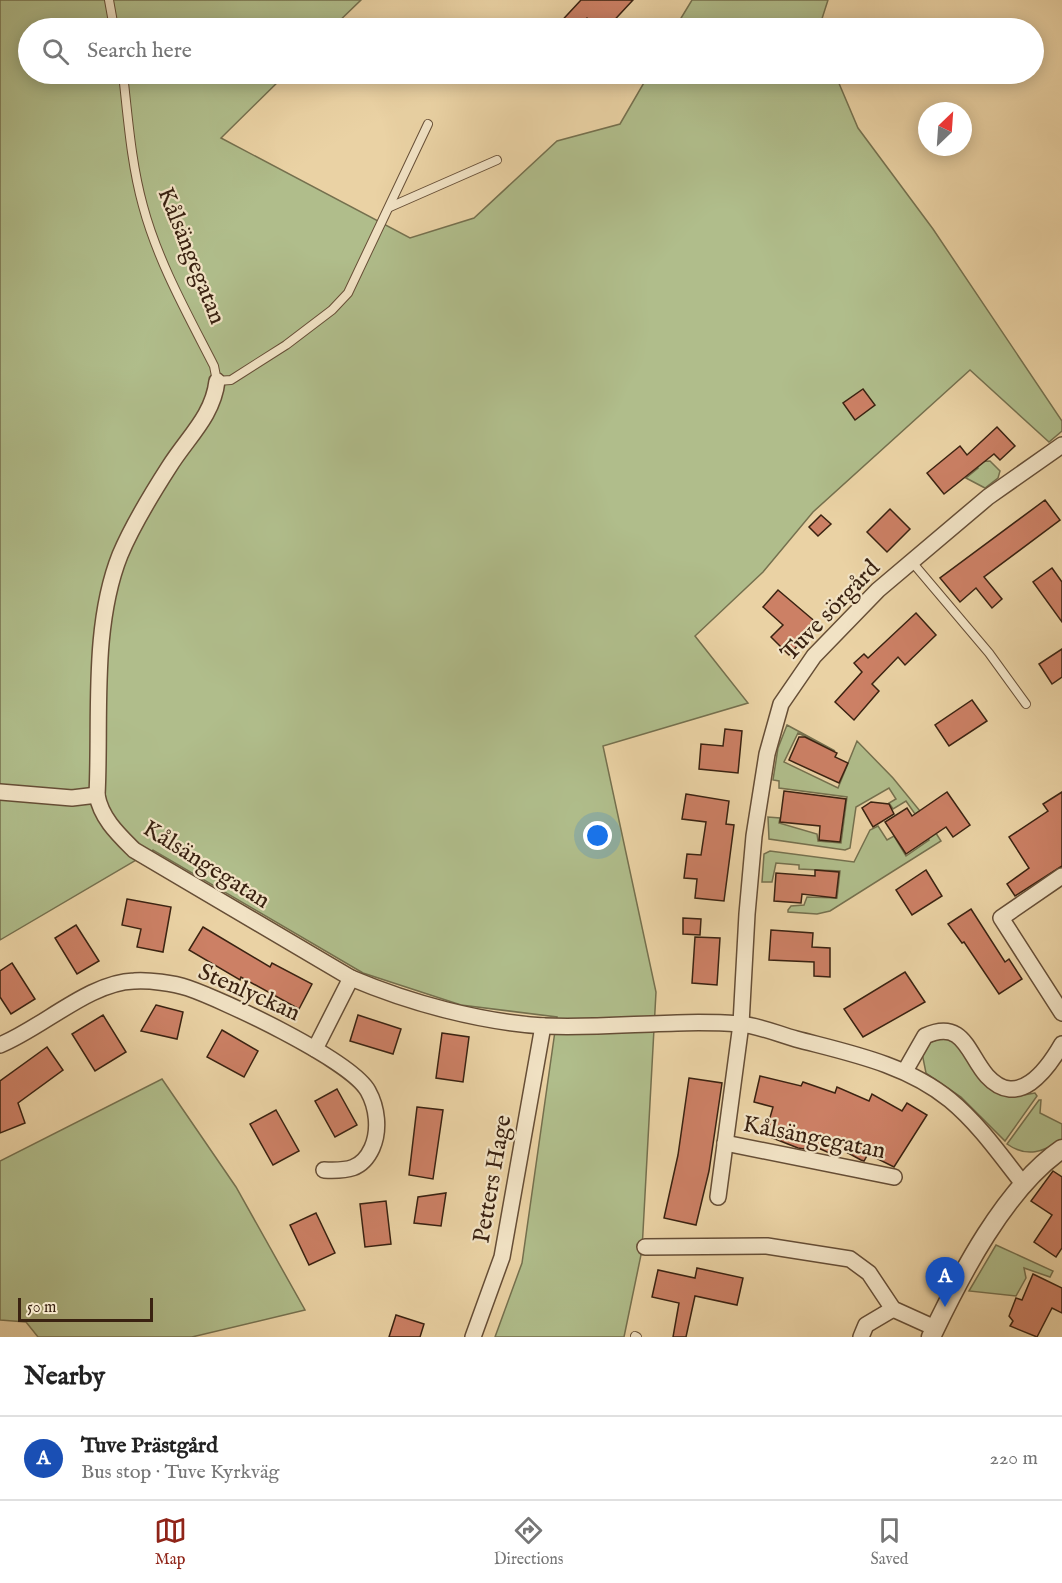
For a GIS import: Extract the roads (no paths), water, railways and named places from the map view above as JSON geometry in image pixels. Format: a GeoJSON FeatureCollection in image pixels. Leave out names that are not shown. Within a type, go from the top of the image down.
{"type":"FeatureCollection","features":[{"type":"Feature","properties":{"kind":"street","name":"Kålsängegatan"},"geometry":{"type":"LineString","coordinates":[[217,381],[212,406],[170,465],[135,522],[119,557],[105,615],[98,698],[97,795],[99,807],[109,823],[134,850],[351,978],[389,994],[476,1015],[543,1026],[673,1022],[741,1024],[861,1056],[905,1071],[951,1101],[980,1130],[1024,1185]]}},
{"type":"Feature","properties":{"kind":"street","name":"Tuve sörgård"},"geometry":{"type":"LineString","coordinates":[[741,1024],[754,836],[766,754],[781,704],[814,656],[878,590],[988,497],[1062,445]]}},
{"type":"Feature","properties":{"kind":"street"},"geometry":{"type":"LineString","coordinates":[[0,792],[72,798],[97,795]]}},
{"type":"Feature","properties":{"kind":"street"},"geometry":{"type":"LineString","coordinates":[[1062,876],[1001,918],[1062,1012]]}},
{"type":"Feature","properties":{"kind":"street","name":"Stenlyckan"},"geometry":{"type":"LineString","coordinates":[[315,1049],[351,978]]}},
{"type":"Feature","properties":{"kind":"street","name":"Stenlyckan"},"geometry":{"type":"LineString","coordinates":[[0,1045],[25,1035],[81,998],[105,986],[133,981],[185,987],[232,1006],[315,1049],[355,1076],[368,1090],[375,1112],[377,1129],[375,1142],[366,1161],[345,1171],[324,1170]]}},
{"type":"Feature","properties":{"kind":"street","name":"Kålsängegatan"},"geometry":{"type":"LineString","coordinates":[[718,1197],[741,1024]]}},
{"type":"Feature","properties":{"kind":"street","name":"Petters Hage"},"geometry":{"type":"LineString","coordinates":[[473,1337],[502,1257],[543,1026]]}},
{"type":"Feature","properties":{"kind":"street"},"geometry":{"type":"LineString","coordinates":[[905,1071],[925,1036],[946,1031],[960,1037],[987,1076],[1000,1086],[1015,1088],[1025,1086],[1041,1076],[1062,1044]]}},
{"type":"Feature","properties":{"kind":"street","name":"Kålsängegatan"},"geometry":{"type":"LineString","coordinates":[[725,1143],[894,1177]]}},
{"type":"Feature","properties":{"kind":"street"},"geometry":{"type":"LineString","coordinates":[[645,1247],[767,1246],[850,1259],[868,1273],[893,1309],[933,1332],[963,1273],[997,1220],[1024,1185],[1062,1149]]}},
{"type":"Feature","properties":{"kind":"street"},"geometry":{"type":"LineString","coordinates":[[861,1337],[866,1325],[893,1309]]}},
{"type":"Feature","properties":{"kind":"lane"},"geometry":{"type":"LineString","coordinates":[[109,0],[112,18]]}},
{"type":"Feature","properties":{"kind":"lane","name":"Kålsängegatan"},"geometry":{"type":"LineString","coordinates":[[124,84],[130,141],[143,206],[173,283],[214,366],[217,381]]}},
{"type":"Feature","properties":{"kind":"lane"},"geometry":{"type":"LineString","coordinates":[[217,381],[231,380],[286,345],[332,310],[348,293],[429,124]]}},
{"type":"Feature","properties":{"kind":"lane"},"geometry":{"type":"LineString","coordinates":[[390,207],[497,159]]}},
{"type":"Feature","properties":{"kind":"lane"},"geometry":{"type":"LineString","coordinates":[[912,562],[989,653],[1026,704]]}},
{"type":"Feature","properties":{"kind":"place","name":"Tuve Prästgård"},"geometry":{"type":"Point","coordinates":[945,1307]}}]}
